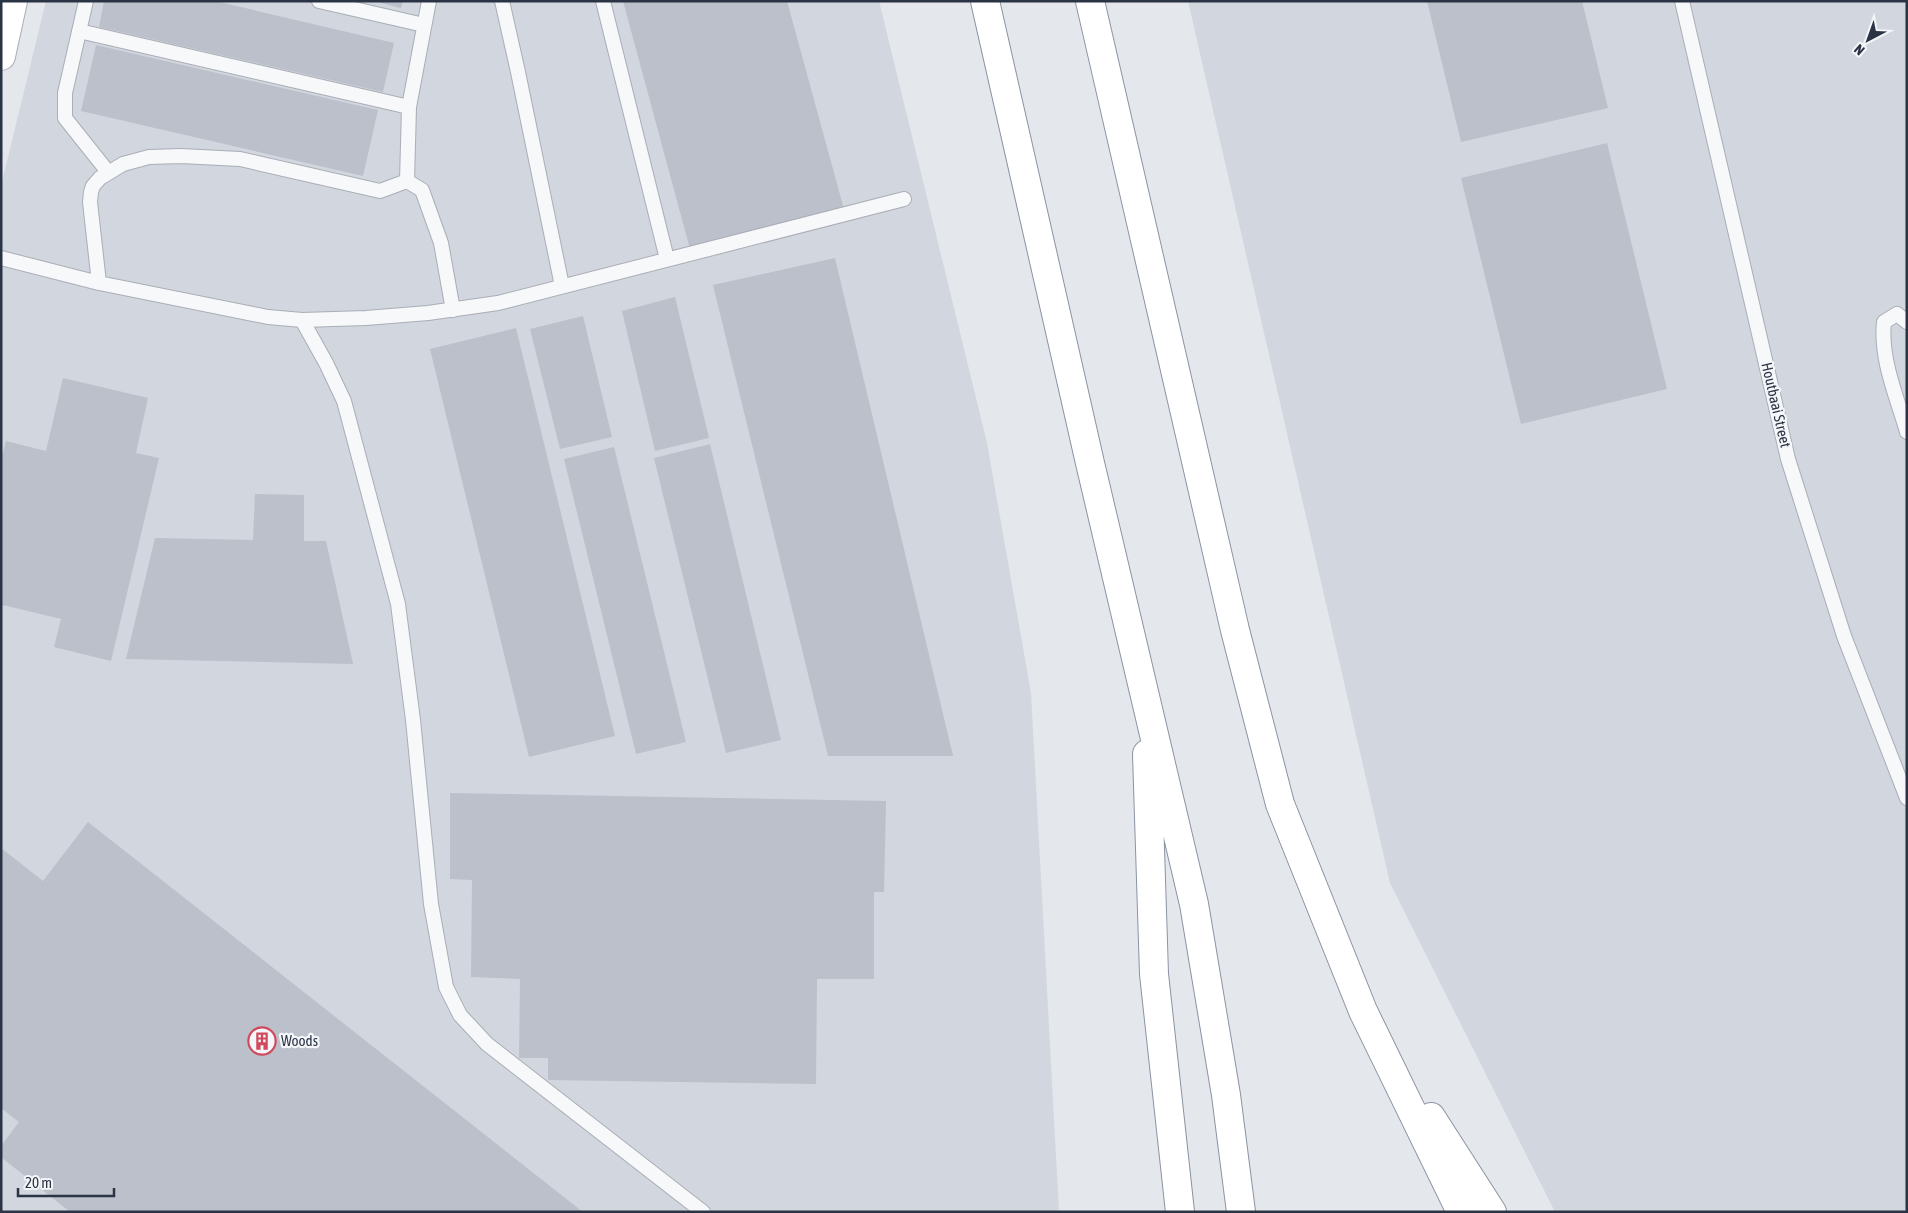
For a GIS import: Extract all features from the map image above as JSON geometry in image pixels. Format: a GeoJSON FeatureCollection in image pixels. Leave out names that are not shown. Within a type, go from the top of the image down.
{"type":"FeatureCollection","features":[{"type":"Feature","properties":{"kind":"main road"},"geometry":{"type":"LineString","coordinates":[[1,56],[13,1]]}},
{"type":"Feature","properties":{"kind":"main road"},"geometry":{"type":"LineString","coordinates":[[985,1],[1088,453],[1194,904],[1226,1095],[1241,1212]]}},
{"type":"Feature","properties":{"kind":"main road"},"geometry":{"type":"LineString","coordinates":[[1090,1],[1235,630],[1280,804],[1363,1011],[1460,1212]]}},
{"type":"Feature","properties":{"kind":"main road"},"geometry":{"type":"LineString","coordinates":[[1145,690],[1154,974],[1180,1212]]}},
{"type":"Feature","properties":{"kind":"main road"},"geometry":{"type":"LineString","coordinates":[[1363,1011],[1492,1212]]}},
{"type":"Feature","properties":{"kind":"lane"},"geometry":{"type":"LineString","coordinates":[[86,1],[64,92],[65,118],[108,172]]}},
{"type":"Feature","properties":{"kind":"lane"},"geometry":{"type":"LineString","coordinates":[[319,1],[424,24]]}},
{"type":"Feature","properties":{"kind":"lane"},"geometry":{"type":"LineString","coordinates":[[407,181],[408,107],[428,1]]}},
{"type":"Feature","properties":{"kind":"lane"},"geometry":{"type":"LineString","coordinates":[[502,1],[562,286]]}},
{"type":"Feature","properties":{"kind":"lane"},"geometry":{"type":"LineString","coordinates":[[602,1],[667,259]]}},
{"type":"Feature","properties":{"kind":"lane","name":"Houtbaai Street"},"geometry":{"type":"LineString","coordinates":[[1682,1],[1788,459],[1844,636],[1900,765],[1907,798]]}},
{"type":"Feature","properties":{"kind":"lane"},"geometry":{"type":"LineString","coordinates":[[79,31],[408,107]]}},
{"type":"Feature","properties":{"kind":"lane"},"geometry":{"type":"LineString","coordinates":[[99,283],[90,202],[91,192],[93,186],[108,172],[123,164],[149,157],[181,156],[240,160],[380,191],[407,181]]}},
{"type":"Feature","properties":{"kind":"lane"},"geometry":{"type":"LineString","coordinates":[[407,181],[422,190],[429,206],[441,244],[453,310]]}},
{"type":"Feature","properties":{"kind":"lane"},"geometry":{"type":"LineString","coordinates":[[1,258],[99,283],[268,317],[302,320],[399,316],[498,303],[904,199]]}},
{"type":"Feature","properties":{"kind":"lane"},"geometry":{"type":"LineString","coordinates":[[1907,322],[1897,314],[1890,317],[1884,322],[1882,334],[1885,357],[1907,432]]}},
{"type":"Feature","properties":{"kind":"lane"},"geometry":{"type":"LineString","coordinates":[[302,320],[326,363],[344,401],[398,604],[413,720],[431,904],[446,987],[460,1015],[487,1044],[703,1212]]}},
{"type":"Feature","properties":{"kind":"shaded area"},"geometry":{"type":"Polygon","coordinates":[[[46,1],[879,1],[987,443],[1031,693],[1059,1212],[1,1212],[1,186],[46,1]]]}},
{"type":"Feature","properties":{"kind":"shaded area"},"geometry":{"type":"Polygon","coordinates":[[[1188,1],[1907,1],[1907,1212],[1555,1212],[1390,883],[1188,1]]]}},
{"type":"Feature","properties":{"kind":"building"},"geometry":{"type":"Polygon","coordinates":[[[104,1],[215,1],[394,43],[383,92],[99,27],[104,1]]]}},
{"type":"Feature","properties":{"kind":"building"},"geometry":{"type":"Polygon","coordinates":[[[373,1],[403,1],[401,8],[373,1]]]}},
{"type":"Feature","properties":{"kind":"building"},"geometry":{"type":"Polygon","coordinates":[[[623,1],[787,1],[845,213],[690,249],[623,1]]]}},
{"type":"Feature","properties":{"kind":"building"},"geometry":{"type":"Polygon","coordinates":[[[1427,1],[1582,1],[1608,108],[1461,142],[1427,1]]]}},
{"type":"Feature","properties":{"kind":"building"},"geometry":{"type":"Polygon","coordinates":[[[96,45],[378,110],[363,176],[81,111],[96,45]]]}},
{"type":"Feature","properties":{"kind":"building"},"geometry":{"type":"Polygon","coordinates":[[[1607,143],[1667,389],[1521,424],[1461,178],[1607,143]]]}},
{"type":"Feature","properties":{"kind":"building"},"geometry":{"type":"Polygon","coordinates":[[[835,258],[953,756],[828,756],[713,285],[835,258]]]}},
{"type":"Feature","properties":{"kind":"building"},"geometry":{"type":"Polygon","coordinates":[[[675,297],[709,438],[655,451],[622,311],[675,297]]]}},
{"type":"Feature","properties":{"kind":"building"},"geometry":{"type":"Polygon","coordinates":[[[583,316],[612,437],[560,449],[530,329],[583,316]]]}},
{"type":"Feature","properties":{"kind":"building"},"geometry":{"type":"Polygon","coordinates":[[[516,328],[615,736],[529,757],[430,349],[516,328]]]}},
{"type":"Feature","properties":{"kind":"building"},"geometry":{"type":"Polygon","coordinates":[[[63,378],[148,398],[136,453],[159,458],[111,661],[54,647],[61,619],[3,605],[1,608],[1,460],[6,441],[46,451],[63,378]]]}},
{"type":"Feature","properties":{"kind":"building"},"geometry":{"type":"Polygon","coordinates":[[[710,444],[781,740],[726,753],[654,458],[710,444]]]}},
{"type":"Feature","properties":{"kind":"building"},"geometry":{"type":"Polygon","coordinates":[[[614,447],[686,742],[636,754],[564,459],[614,447]]]}},
{"type":"Feature","properties":{"kind":"building"},"geometry":{"type":"Polygon","coordinates":[[[255,494],[304,495],[304,541],[326,541],[353,664],[126,659],[155,538],[253,540],[255,494]]]}},
{"type":"Feature","properties":{"kind":"building"},"geometry":{"type":"Polygon","coordinates":[[[450,793],[886,801],[884,892],[874,892],[874,979],[817,979],[816,1084],[548,1080],[548,1058],[519,1058],[520,979],[471,977],[472,880],[450,879],[450,793]]]}},
{"type":"Feature","properties":{"kind":"building","name":"Woods"},"geometry":{"type":"Polygon","coordinates":[[[88,822],[583,1212],[70,1212],[1,1157],[1,1146],[19,1122],[1,1108],[1,848],[43,881],[88,822]]]}},
{"type":"Feature","properties":{"kind":"place","name":"Woods"},"geometry":{"type":"Point","coordinates":[262,1041]}}]}
